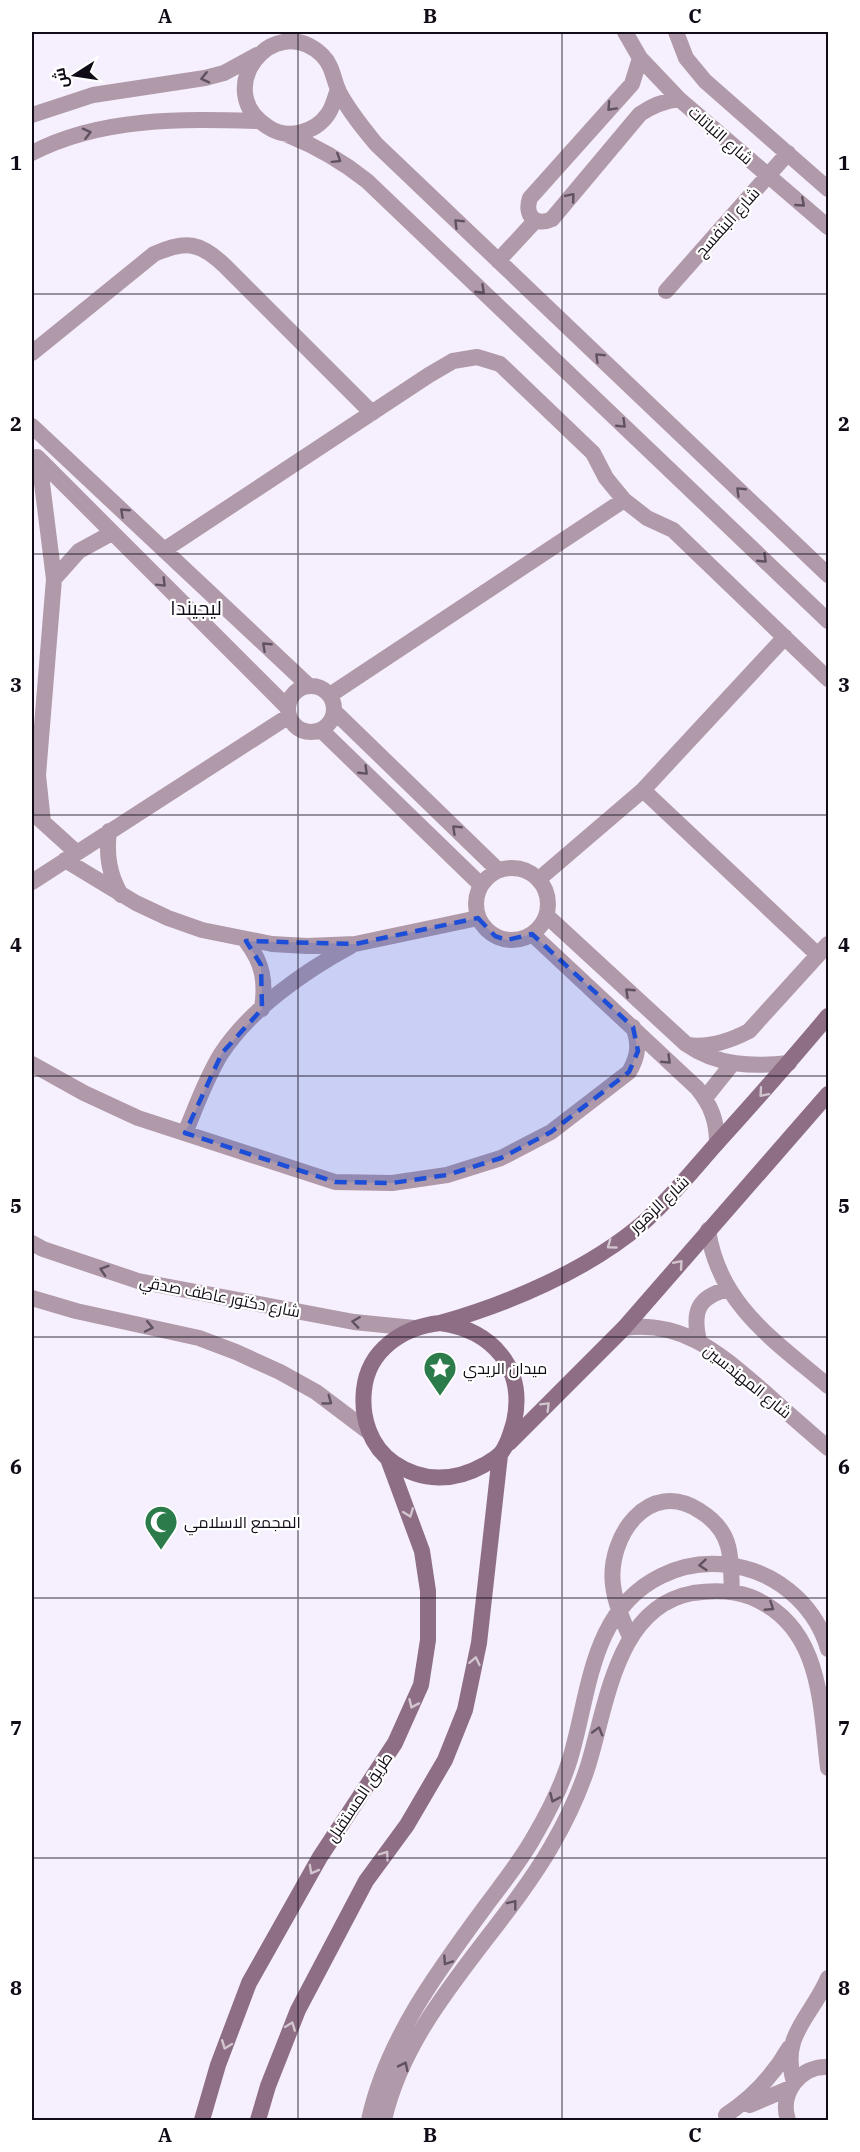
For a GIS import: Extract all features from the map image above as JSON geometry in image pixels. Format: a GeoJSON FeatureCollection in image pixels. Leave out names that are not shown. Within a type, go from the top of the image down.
{"type":"FeatureCollection","features":[{"type":"Feature","properties":{"kind":"main road","name":"شارع الزهور"},"geometry":{"type":"LineString","coordinates":[[440,1323],[508,1302],[598,1255],[642,1223],[692,1172],[828,1016]]}},
{"type":"Feature","properties":{"kind":"main road"},"geometry":{"type":"LineString","coordinates":[[258,2121],[268,2086],[298,2010],[366,1881],[407,1825],[445,1760],[465,1710],[479,1643],[502,1451],[516,1411],[513,1376],[506,1360],[495,1347],[466,1328],[440,1323],[414,1328],[387,1344],[377,1356],[364,1384],[363,1400],[369,1432],[388,1459],[417,1475],[450,1478],[466,1474],[502,1451],[624,1328],[828,1094]]}},
{"type":"Feature","properties":{"kind":"main road","name":"طريق المستقبل"},"geometry":{"type":"LineString","coordinates":[[202,2121],[218,2065],[249,1983],[320,1857],[395,1743],[421,1685],[428,1640],[428,1591],[422,1551],[388,1459]]}},
{"type":"Feature","properties":{"kind":"street"},"geometry":{"type":"LineString","coordinates":[[314,32],[321,54],[332,70],[338,88],[352,115],[375,144],[828,575]]}},
{"type":"Feature","properties":{"kind":"street","name":"شارع النباتات"},"geometry":{"type":"LineString","coordinates":[[626,32],[640,57],[679,99],[828,227]]}},
{"type":"Feature","properties":{"kind":"street","name":"شارع النباتات"},"geometry":{"type":"LineString","coordinates":[[676,32],[686,58],[705,81],[828,189]]}},
{"type":"Feature","properties":{"kind":"street"},"geometry":{"type":"LineString","coordinates":[[32,115],[93,95],[224,73],[265,45],[291,42],[301,44],[321,54]]}},
{"type":"Feature","properties":{"kind":"street"},"geometry":{"type":"LineString","coordinates":[[265,45],[246,76],[246,100],[258,121],[270,129],[314,145],[342,161],[367,181],[828,621]]}},
{"type":"Feature","properties":{"kind":"street"},"geometry":{"type":"LineString","coordinates":[[640,57],[632,84],[531,198],[527,207],[529,215],[535,221],[544,223],[552,219],[640,114],[665,100],[679,99]]}},
{"type":"Feature","properties":{"kind":"street"},"geometry":{"type":"LineString","coordinates":[[284,134],[297,134],[320,123],[329,114],[338,88]]}},
{"type":"Feature","properties":{"kind":"street"},"geometry":{"type":"LineString","coordinates":[[32,153],[82,134],[130,123],[179,119],[258,121]]}},
{"type":"Feature","properties":{"kind":"street","name":"شارع البنفسج"},"geometry":{"type":"LineString","coordinates":[[666,291],[788,153]]}},
{"type":"Feature","properties":{"kind":"street"},"geometry":{"type":"LineString","coordinates":[[498,261],[535,221]]}},
{"type":"Feature","properties":{"kind":"street"},"geometry":{"type":"LineString","coordinates":[[32,353],[154,254],[172,246],[192,245],[211,252],[372,413]]}},
{"type":"Feature","properties":{"kind":"street"},"geometry":{"type":"LineString","coordinates":[[164,550],[453,361],[477,357],[501,364],[593,453],[606,478],[624,500],[647,518],[673,531],[828,679]]}},
{"type":"Feature","properties":{"kind":"street"},"geometry":{"type":"LineString","coordinates":[[33,432],[164,550],[309,686]]}},
{"type":"Feature","properties":{"kind":"street"},"geometry":{"type":"LineString","coordinates":[[35,456],[288,712],[298,729],[314,732],[328,725],[332,703],[624,500]]}},
{"type":"Feature","properties":{"kind":"street"},"geometry":{"type":"LineString","coordinates":[[35,456],[54,579],[35,754],[39,787],[37,817],[70,856],[122,895],[168,918],[202,930],[246,941],[307,946],[355,945],[478,918]]}},
{"type":"Feature","properties":{"kind":"street"},"geometry":{"type":"LineString","coordinates":[[54,579],[79,551],[112,533]]}},
{"type":"Feature","properties":{"kind":"street"},"geometry":{"type":"LineString","coordinates":[[539,879],[643,790],[785,637]]}},
{"type":"Feature","properties":{"kind":"street"},"geometry":{"type":"LineString","coordinates":[[32,882],[288,712],[290,699],[294,693],[309,686],[317,686],[498,870]]}},
{"type":"Feature","properties":{"kind":"street"},"geometry":{"type":"LineString","coordinates":[[321,730],[481,885]]}},
{"type":"Feature","properties":{"kind":"street"},"geometry":{"type":"LineString","coordinates":[[643,790],[823,949],[749,1031],[733,1040],[715,1045],[686,1044]]}},
{"type":"Feature","properties":{"kind":"street"},"geometry":{"type":"LineString","coordinates":[[109,831],[107,848],[109,865],[114,882],[122,895]]}},
{"type":"Feature","properties":{"kind":"street"},"geometry":{"type":"LineString","coordinates":[[508,867],[530,872],[539,879],[546,890],[549,903],[547,916],[532,934],[520,939],[507,940],[495,936],[485,928],[478,918],[476,906],[481,885],[488,876],[508,867]]}},
{"type":"Feature","properties":{"kind":"street"},"geometry":{"type":"LineString","coordinates":[[547,916],[686,1044],[714,1059],[733,1063],[753,1066],[789,1063]]}},
{"type":"Feature","properties":{"kind":"street"},"geometry":{"type":"LineString","coordinates":[[532,934],[638,1032],[705,1098],[715,1119],[717,1143]]}},
{"type":"Feature","properties":{"kind":"street"},"geometry":{"type":"LineString","coordinates":[[246,941],[255,952],[261,965],[264,979],[262,1009]]}},
{"type":"Feature","properties":{"kind":"street"},"geometry":{"type":"LineString","coordinates":[[185,1133],[213,1069],[222,1053],[241,1030],[306,972],[355,945]]}},
{"type":"Feature","properties":{"kind":"street"},"geometry":{"type":"LineString","coordinates":[[638,1032],[657,1018]]}},
{"type":"Feature","properties":{"kind":"street"},"geometry":{"type":"LineString","coordinates":[[32,1064],[84,1093],[138,1118],[335,1182],[392,1183],[447,1175],[501,1158],[551,1132],[629,1072],[638,1051],[638,1032]]}},
{"type":"Feature","properties":{"kind":"street"},"geometry":{"type":"LineString","coordinates":[[705,1098],[733,1063]]}},
{"type":"Feature","properties":{"kind":"street"},"geometry":{"type":"LineString","coordinates":[[708,1230],[712,1252],[728,1289],[739,1304],[759,1327],[828,1386]]}},
{"type":"Feature","properties":{"kind":"street","name":"شارع دكتور عاطف صدقي"},"geometry":{"type":"LineString","coordinates":[[32,1243],[43,1249],[138,1281],[354,1322],[414,1328]]}},
{"type":"Feature","properties":{"kind":"street"},"geometry":{"type":"LineString","coordinates":[[699,1341],[695,1323],[699,1306],[711,1293],[728,1289]]}},
{"type":"Feature","properties":{"kind":"street"},"geometry":{"type":"LineString","coordinates":[[32,1298],[76,1311],[199,1338],[236,1352],[316,1392],[369,1432]]}},
{"type":"Feature","properties":{"kind":"street","name":"شارع المهندسين"},"geometry":{"type":"LineString","coordinates":[[624,1328],[645,1326],[672,1331],[699,1341],[722,1356],[828,1448]]}},
{"type":"Feature","properties":{"kind":"street"},"geometry":{"type":"LineString","coordinates":[[630,1637],[618,1610],[612,1586],[612,1568],[622,1535],[644,1508],[659,1501],[676,1500],[694,1506],[708,1516],[720,1530],[728,1546],[732,1592]]}},
{"type":"Feature","properties":{"kind":"street"},"geometry":{"type":"LineString","coordinates":[[369,2121],[378,2084],[413,2012],[534,1838],[553,1801],[569,1763],[597,1650],[618,1610],[633,1594],[650,1581],[668,1572],[699,1565],[730,1565],[755,1571],[777,1582],[797,1597],[813,1616],[825,1638],[828,1649]]}},
{"type":"Feature","properties":{"kind":"street"},"geometry":{"type":"LineString","coordinates":[[384,2121],[396,2083],[427,2023],[539,1868],[559,1834],[586,1772],[620,1659],[630,1637],[645,1619],[663,1604],[685,1595],[708,1591],[732,1592],[762,1601],[787,1620],[805,1645],[816,1680],[828,1759]]}},
{"type":"Feature","properties":{"kind":"street"},"geometry":{"type":"LineString","coordinates":[[721,2118],[759,2090],[776,2068],[828,1978]]}},
{"type":"Feature","properties":{"kind":"street"},"geometry":{"type":"LineString","coordinates":[[413,2012],[427,2023]]}},
{"type":"Feature","properties":{"kind":"street"},"geometry":{"type":"LineString","coordinates":[[788,2121],[786,2102],[792,2085],[789,2057],[791,2044]]}},
{"type":"Feature","properties":{"kind":"street"},"geometry":{"type":"LineString","coordinates":[[721,2118],[792,2085],[806,2072],[828,2067]]}},
{"type":"Feature","properties":{"kind":"highlighted area"},"geometry":{"type":"Polygon","coordinates":[[[478,918],[495,936],[507,940],[532,934],[633,1027],[638,1051],[629,1072],[551,1132],[501,1158],[447,1175],[392,1183],[335,1182],[185,1133],[222,1053],[262,1009],[261,965],[246,941],[355,944],[478,918]]]}},
{"type":"Feature","properties":{"kind":"place","name":"ميدان الريدي"},"geometry":{"type":"Point","coordinates":[440,1397]}},
{"type":"Feature","properties":{"kind":"place","name":"المجمع الاسلامي"},"geometry":{"type":"Point","coordinates":[161,1551]}},
{"type":"Feature","properties":{"kind":"district","name":"ليجيندا"},"geometry":{"type":"Point","coordinates":[196,608]}}]}
